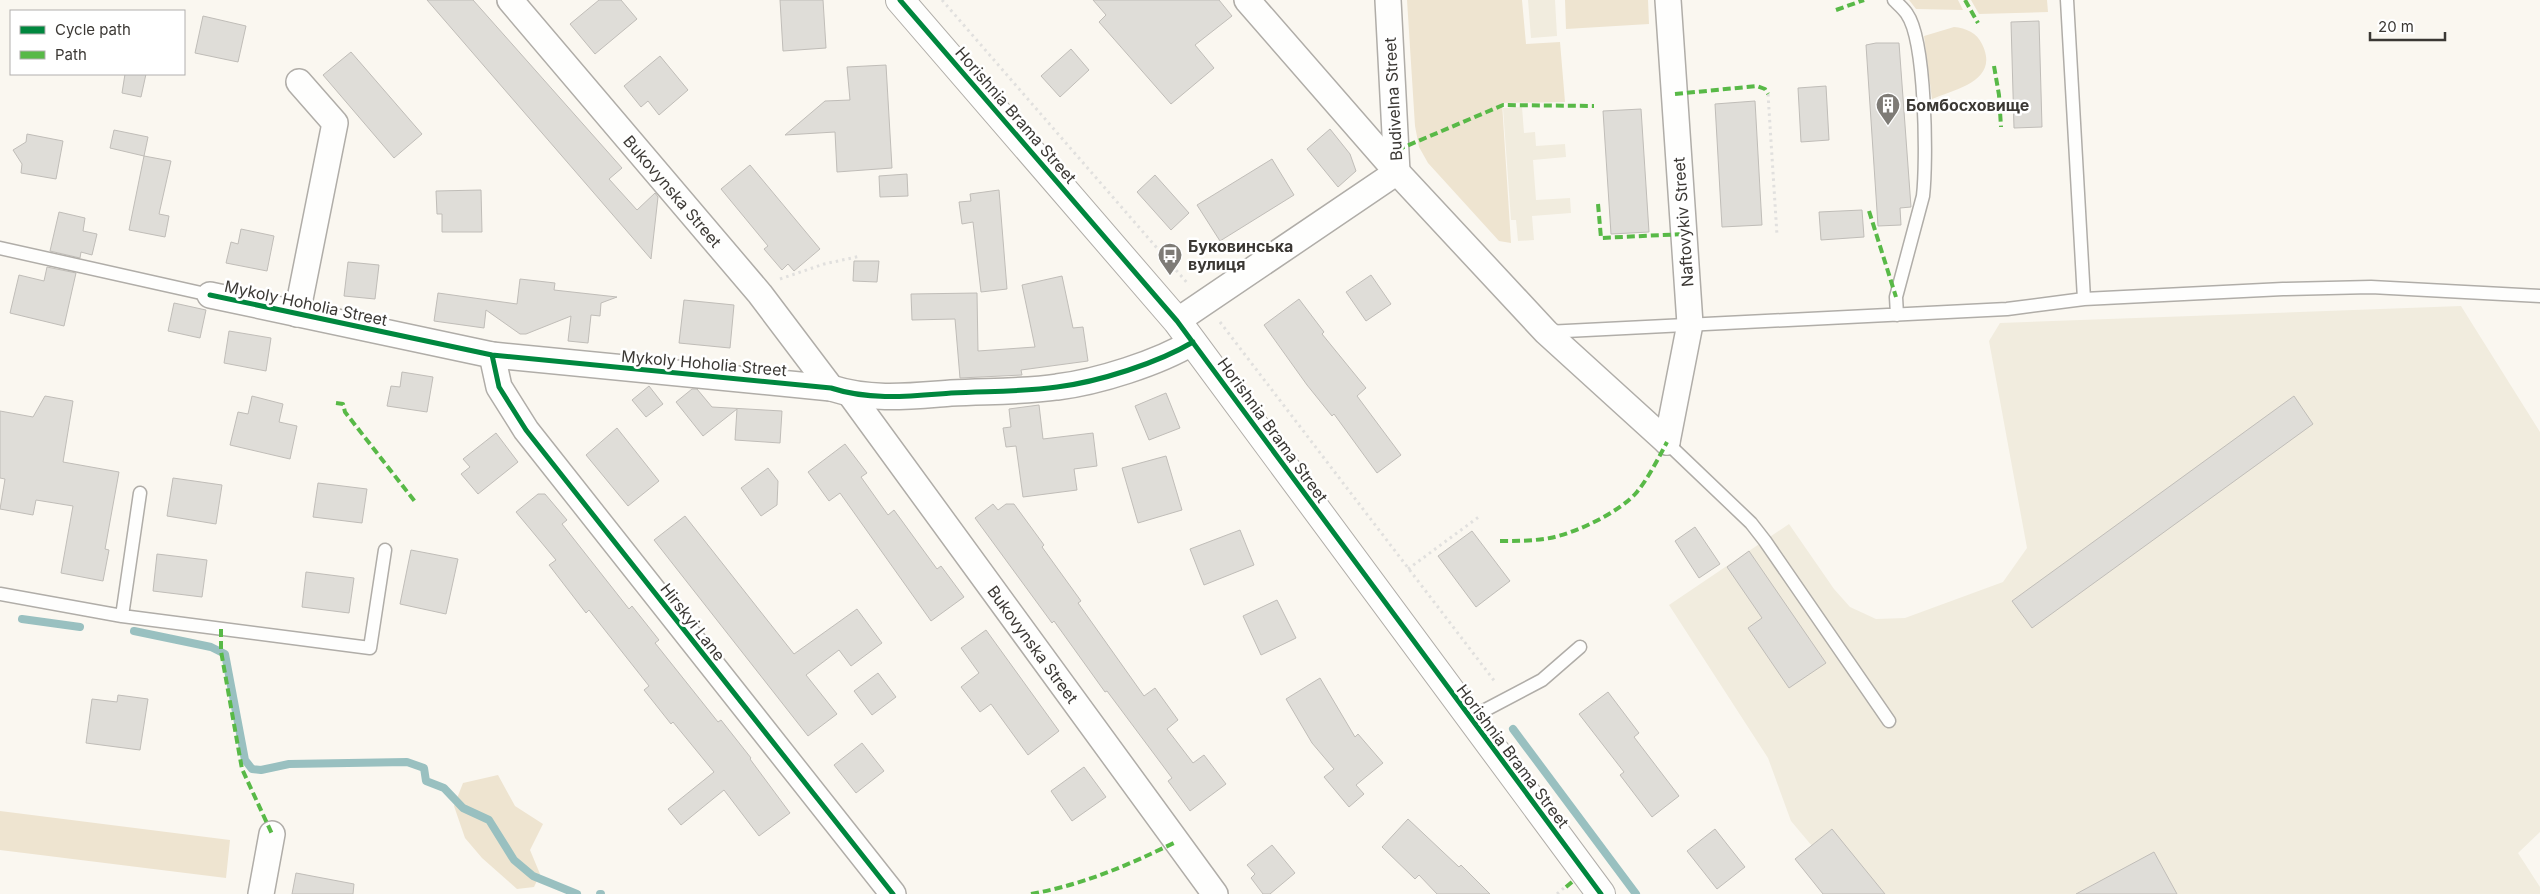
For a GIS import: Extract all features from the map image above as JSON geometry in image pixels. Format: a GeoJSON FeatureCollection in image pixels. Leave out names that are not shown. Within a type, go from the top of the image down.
{"type":"FeatureCollection","features":[{"type":"Feature","properties":{"kind":"street","name":"Bukovynska Street"},"geometry":{"type":"LineString","coordinates":[[510,0],[841,391],[1215,894]]}},
{"type":"Feature","properties":{"kind":"street","name":"Horishnia Brama Street"},"geometry":{"type":"LineString","coordinates":[[900,0],[1177,320],[1600,894]]}},
{"type":"Feature","properties":{"kind":"street"},"geometry":{"type":"LineString","coordinates":[[1247,0],[1397,172],[1546,332]]}},
{"type":"Feature","properties":{"kind":"street","name":"Budivelna Street"},"geometry":{"type":"LineString","coordinates":[[1177,320],[1397,172],[1388,0]]}},
{"type":"Feature","properties":{"kind":"street","name":"Naftovykiv Street"},"geometry":{"type":"LineString","coordinates":[[1668,0],[1690,324]]}},
{"type":"Feature","properties":{"kind":"street","name":"Mykoly Hoholia Street"},"geometry":{"type":"LineString","coordinates":[[297,314],[335,123],[299,82]]}},
{"type":"Feature","properties":{"kind":"street","name":"Mykoly Hoholia Street"},"geometry":{"type":"LineString","coordinates":[[210,295],[492,356],[884,397],[1058,387],[1130,370],[1176,352],[1193,342]]}},
{"type":"Feature","properties":{"kind":"street","name":"Hirskyi Lane"},"geometry":{"type":"LineString","coordinates":[[492,356],[499,388],[526,430],[892,894]]}},
{"type":"Feature","properties":{"kind":"street"},"geometry":{"type":"LineString","coordinates":[[261,894],[272,834]]}},
{"type":"Feature","properties":{"kind":"lane"},"geometry":{"type":"LineString","coordinates":[[1894,0],[1908,14],[1914,30],[1924,113],[1925,181],[1923,196],[1896,297],[1897,315]]}},
{"type":"Feature","properties":{"kind":"lane"},"geometry":{"type":"LineString","coordinates":[[2067,0],[2084,299]]}},
{"type":"Feature","properties":{"kind":"lane","name":"Mykoly Hoholia Street"},"geometry":{"type":"LineString","coordinates":[[0,248],[210,295]]}},
{"type":"Feature","properties":{"kind":"lane"},"geometry":{"type":"LineString","coordinates":[[1546,332],[2007,309],[2084,299],[2283,289],[2371,287],[2540,296]]}},
{"type":"Feature","properties":{"kind":"lane"},"geometry":{"type":"LineString","coordinates":[[1667,442],[1690,324]]}},
{"type":"Feature","properties":{"kind":"lane"},"geometry":{"type":"LineString","coordinates":[[1546,332],[1667,442],[1751,523],[1889,721]]}},
{"type":"Feature","properties":{"kind":"lane"},"geometry":{"type":"LineString","coordinates":[[122,616],[140,493]]}},
{"type":"Feature","properties":{"kind":"lane"},"geometry":{"type":"LineString","coordinates":[[0,594],[122,616],[370,648],[385,550]]}},
{"type":"Feature","properties":{"kind":"lane"},"geometry":{"type":"LineString","coordinates":[[1470,718],[1542,680],[1580,647]]}},
{"type":"Feature","properties":{"kind":"path"},"geometry":{"type":"LineString","coordinates":[[1768,94],[1777,235]]}},
{"type":"Feature","properties":{"kind":"path"},"geometry":{"type":"LineString","coordinates":[[760,294],[781,278],[824,264],[861,256]]}},
{"type":"Feature","properties":{"kind":"path"},"geometry":{"type":"LineString","coordinates":[[1408,569],[1480,516]]}},
{"type":"Feature","properties":{"kind":"path"},"geometry":{"type":"LineString","coordinates":[[1557,894],[1566,887]]}},
{"type":"Feature","properties":{"kind":"shaded area"},"geometry":{"type":"Polygon","coordinates":[[[1407,0],[1522,0],[1526,44],[1560,42],[1565,102],[1502,103],[1511,243],[1499,241],[1428,163],[1419,147],[1415,126],[1407,0]]]}},
{"type":"Feature","properties":{"kind":"shaded area"},"geometry":{"type":"Polygon","coordinates":[[[1528,0],[1555,0],[1557,36],[1531,38],[1528,0]]]}},
{"type":"Feature","properties":{"kind":"shaded area"},"geometry":{"type":"Polygon","coordinates":[[[1565,0],[1648,0],[1649,24],[1566,29],[1565,0]]]}},
{"type":"Feature","properties":{"kind":"shaded area"},"geometry":{"type":"Polygon","coordinates":[[[1909,0],[1958,0],[1963,10],[1916,9],[1909,0]]]}},
{"type":"Feature","properties":{"kind":"shaded area"},"geometry":{"type":"Polygon","coordinates":[[[1971,0],[2047,0],[2048,12],[1979,14],[1971,0]]]}},
{"type":"Feature","properties":{"kind":"shaded area"},"geometry":{"type":"Polygon","coordinates":[[[1954,27],[1971,32],[1980,40],[1986,56],[1985,66],[1981,75],[1964,87],[1932,99],[1924,36],[1954,27]]]}},
{"type":"Feature","properties":{"kind":"shaded area"},"geometry":{"type":"Polygon","coordinates":[[[1522,107],[1524,133],[1535,132],[1536,146],[1565,144],[1566,157],[1533,160],[1536,200],[1570,198],[1571,213],[1532,216],[1534,240],[1518,241],[1516,220],[1511,220],[1503,108],[1522,107]]]}},
{"type":"Feature","properties":{"kind":"shaded area"},"geometry":{"type":"Polygon","coordinates":[[[2461,306],[2540,432],[2540,832],[2518,853],[2540,887],[2540,894],[1823,894],[1795,859],[1812,846],[1791,821],[1768,758],[1669,605],[1789,524],[1834,589],[1850,607],[1876,619],[1905,618],[2003,582],[2027,548],[1989,341],[2000,323],[2461,306]]]}},
{"type":"Feature","properties":{"kind":"shaded area"},"geometry":{"type":"Polygon","coordinates":[[[498,775],[515,806],[543,824],[530,850],[540,874],[534,887],[517,889],[482,858],[465,838],[454,806],[463,783],[498,775]]]}},
{"type":"Feature","properties":{"kind":"shaded area"},"geometry":{"type":"Polygon","coordinates":[[[0,811],[230,840],[226,878],[0,850],[0,811]]]}},
{"type":"Feature","properties":{"kind":"building"},"geometry":{"type":"Polygon","coordinates":[[[427,0],[473,0],[622,168],[609,179],[637,210],[655,193],[658,197],[651,259],[427,0]]]}},
{"type":"Feature","properties":{"kind":"building"},"geometry":{"type":"Polygon","coordinates":[[[599,0],[621,0],[637,19],[595,54],[570,24],[599,0]]]}},
{"type":"Feature","properties":{"kind":"building"},"geometry":{"type":"Polygon","coordinates":[[[780,0],[823,0],[826,48],[783,51],[780,0]]]}},
{"type":"Feature","properties":{"kind":"building"},"geometry":{"type":"Polygon","coordinates":[[[1093,0],[1219,0],[1232,16],[1195,45],[1214,68],[1171,104],[1099,22],[1106,15],[1093,0]]]}},
{"type":"Feature","properties":{"kind":"building"},"geometry":{"type":"Polygon","coordinates":[[[203,16],[246,26],[238,62],[195,53],[203,16]]]}},
{"type":"Feature","properties":{"kind":"building"},"geometry":{"type":"Polygon","coordinates":[[[2039,21],[2042,127],[2014,128],[2011,22],[2039,21]]]}},
{"type":"Feature","properties":{"kind":"building","name":"Бомбосховище"},"geometry":{"type":"Polygon","coordinates":[[[1899,43],[1911,207],[1900,208],[1901,225],[1878,226],[1866,45],[1899,43]]]}},
{"type":"Feature","properties":{"kind":"building"},"geometry":{"type":"Polygon","coordinates":[[[1071,49],[1089,70],[1060,97],[1041,76],[1071,49]]]}},
{"type":"Feature","properties":{"kind":"building"},"geometry":{"type":"Polygon","coordinates":[[[351,52],[422,134],[394,158],[323,75],[351,52]]]}},
{"type":"Feature","properties":{"kind":"building"},"geometry":{"type":"Polygon","coordinates":[[[660,56],[688,90],[659,115],[648,101],[641,107],[624,86],[660,56]]]}},
{"type":"Feature","properties":{"kind":"building"},"geometry":{"type":"Polygon","coordinates":[[[886,65],[892,168],[837,172],[835,132],[785,135],[825,101],[850,100],[847,67],[886,65]]]}},
{"type":"Feature","properties":{"kind":"building"},"geometry":{"type":"Polygon","coordinates":[[[125,75],[146,75],[141,97],[122,93],[125,75]]]}},
{"type":"Feature","properties":{"kind":"building"},"geometry":{"type":"Polygon","coordinates":[[[1826,86],[1829,140],[1801,142],[1798,88],[1826,86]]]}},
{"type":"Feature","properties":{"kind":"building"},"geometry":{"type":"Polygon","coordinates":[[[1755,101],[1762,225],[1722,227],[1715,104],[1755,101]]]}},
{"type":"Feature","properties":{"kind":"building"},"geometry":{"type":"Polygon","coordinates":[[[1641,109],[1649,232],[1611,234],[1603,111],[1641,109]]]}},
{"type":"Feature","properties":{"kind":"building"},"geometry":{"type":"Polygon","coordinates":[[[1330,129],[1350,154],[1356,171],[1338,187],[1307,149],[1330,129]]]}},
{"type":"Feature","properties":{"kind":"building"},"geometry":{"type":"Polygon","coordinates":[[[114,130],[148,137],[144,156],[110,148],[114,130]]]}},
{"type":"Feature","properties":{"kind":"building"},"geometry":{"type":"Polygon","coordinates":[[[27,134],[63,141],[56,179],[21,173],[22,164],[13,150],[26,142],[27,134]]]}},
{"type":"Feature","properties":{"kind":"building"},"geometry":{"type":"Polygon","coordinates":[[[144,156],[171,161],[159,214],[169,216],[165,237],[129,230],[144,156]]]}},
{"type":"Feature","properties":{"kind":"building"},"geometry":{"type":"Polygon","coordinates":[[[1272,159],[1294,195],[1220,241],[1197,205],[1272,159]]]}},
{"type":"Feature","properties":{"kind":"building"},"geometry":{"type":"Polygon","coordinates":[[[750,165],[820,249],[794,271],[788,264],[782,270],[764,249],[768,246],[721,189],[750,165]]]}},
{"type":"Feature","properties":{"kind":"building"},"geometry":{"type":"Polygon","coordinates":[[[907,174],[908,196],[880,197],[879,176],[907,174]]]}},
{"type":"Feature","properties":{"kind":"building"},"geometry":{"type":"Polygon","coordinates":[[[1155,175],[1189,213],[1171,230],[1137,192],[1155,175]]]}},
{"type":"Feature","properties":{"kind":"building"},"geometry":{"type":"Polygon","coordinates":[[[481,190],[482,232],[442,232],[442,214],[437,214],[436,191],[481,190]]]}},
{"type":"Feature","properties":{"kind":"building"},"geometry":{"type":"Polygon","coordinates":[[[999,190],[1007,289],[981,292],[973,222],[962,224],[959,202],[971,201],[970,194],[999,190]]]}},
{"type":"Feature","properties":{"kind":"building"},"geometry":{"type":"Polygon","coordinates":[[[1862,210],[1864,237],[1821,240],[1819,212],[1862,210]]]}},
{"type":"Feature","properties":{"kind":"building"},"geometry":{"type":"Polygon","coordinates":[[[59,212],[85,218],[83,231],[97,234],[92,255],[81,252],[80,258],[50,251],[59,212]]]}},
{"type":"Feature","properties":{"kind":"building"},"geometry":{"type":"Polygon","coordinates":[[[241,229],[274,236],[267,271],[226,263],[231,242],[238,244],[241,229]]]}},
{"type":"Feature","properties":{"kind":"building"},"geometry":{"type":"Polygon","coordinates":[[[854,261],[879,261],[877,282],[853,281],[854,261]]]}},
{"type":"Feature","properties":{"kind":"building"},"geometry":{"type":"Polygon","coordinates":[[[348,262],[379,265],[375,299],[344,296],[348,262]]]}},
{"type":"Feature","properties":{"kind":"building"},"geometry":{"type":"Polygon","coordinates":[[[47,267],[76,273],[64,326],[10,313],[19,275],[44,281],[47,267]]]}},
{"type":"Feature","properties":{"kind":"building"},"geometry":{"type":"Polygon","coordinates":[[[1371,275],[1391,304],[1366,321],[1346,292],[1371,275]]]}},
{"type":"Feature","properties":{"kind":"building"},"geometry":{"type":"Polygon","coordinates":[[[1062,276],[1073,328],[1083,327],[1088,361],[1021,370],[1022,375],[960,378],[955,319],[912,320],[911,294],[977,293],[978,351],[1035,347],[1022,285],[1062,276]]]}},
{"type":"Feature","properties":{"kind":"building"},"geometry":{"type":"Polygon","coordinates":[[[520,279],[555,283],[554,290],[617,297],[601,303],[600,316],[591,315],[588,343],[568,341],[571,316],[526,334],[520,334],[486,310],[484,328],[434,321],[438,293],[517,304],[520,279]]]}},
{"type":"Feature","properties":{"kind":"building"},"geometry":{"type":"Polygon","coordinates":[[[1299,299],[1324,332],[1322,334],[1366,388],[1357,396],[1401,455],[1377,473],[1334,414],[1332,416],[1307,385],[1264,325],[1299,299]]]}},
{"type":"Feature","properties":{"kind":"building"},"geometry":{"type":"Polygon","coordinates":[[[684,300],[734,305],[730,348],[679,343],[684,300]]]}},
{"type":"Feature","properties":{"kind":"building"},"geometry":{"type":"Polygon","coordinates":[[[174,303],[206,310],[200,338],[168,331],[174,303]]]}},
{"type":"Feature","properties":{"kind":"building"},"geometry":{"type":"Polygon","coordinates":[[[229,331],[271,338],[266,371],[224,363],[229,331]]]}},
{"type":"Feature","properties":{"kind":"building"},"geometry":{"type":"Polygon","coordinates":[[[402,372],[433,377],[427,412],[387,406],[391,386],[400,387],[402,372]]]}},
{"type":"Feature","properties":{"kind":"building"},"geometry":{"type":"Polygon","coordinates":[[[649,386],[663,404],[646,417],[632,400],[649,386]]]}},
{"type":"Feature","properties":{"kind":"building"},"geometry":{"type":"Polygon","coordinates":[[[692,389],[697,389],[712,407],[782,411],[780,443],[735,440],[737,409],[703,436],[676,402],[692,389]]]}},
{"type":"Feature","properties":{"kind":"building"},"geometry":{"type":"Polygon","coordinates":[[[1166,393],[1180,428],[1149,440],[1135,406],[1166,393]]]}},
{"type":"Feature","properties":{"kind":"building"},"geometry":{"type":"Polygon","coordinates":[[[45,396],[73,401],[63,462],[119,472],[105,549],[109,550],[103,581],[61,573],[73,506],[36,500],[33,515],[0,509],[5,479],[0,478],[0,411],[33,417],[45,396]]]}},
{"type":"Feature","properties":{"kind":"building"},"geometry":{"type":"Polygon","coordinates":[[[252,396],[283,404],[279,422],[297,426],[290,459],[230,445],[238,412],[248,414],[252,396]]]}},
{"type":"Feature","properties":{"kind":"building"},"geometry":{"type":"Polygon","coordinates":[[[2294,396],[2313,424],[2032,628],[2012,601],[2294,396]]]}},
{"type":"Feature","properties":{"kind":"building"},"geometry":{"type":"Polygon","coordinates":[[[1039,405],[1043,439],[1093,433],[1097,466],[1074,469],[1077,490],[1023,497],[1016,446],[1006,447],[1003,428],[1011,427],[1009,409],[1039,405]]]}},
{"type":"Feature","properties":{"kind":"building"},"geometry":{"type":"Polygon","coordinates":[[[617,428],[659,481],[628,506],[586,455],[617,428]]]}},
{"type":"Feature","properties":{"kind":"building"},"geometry":{"type":"Polygon","coordinates":[[[496,433],[518,462],[478,494],[461,474],[470,467],[463,459],[496,433]]]}},
{"type":"Feature","properties":{"kind":"building"},"geometry":{"type":"Polygon","coordinates":[[[845,444],[867,473],[861,477],[888,515],[894,510],[937,569],[941,566],[964,597],[931,621],[840,493],[829,501],[808,472],[845,444]]]}},
{"type":"Feature","properties":{"kind":"building"},"geometry":{"type":"Polygon","coordinates":[[[1166,456],[1182,510],[1138,523],[1122,468],[1166,456]]]}},
{"type":"Feature","properties":{"kind":"building"},"geometry":{"type":"Polygon","coordinates":[[[768,468],[778,481],[777,505],[761,516],[741,488],[768,468]]]}},
{"type":"Feature","properties":{"kind":"building"},"geometry":{"type":"Polygon","coordinates":[[[173,478],[222,485],[216,524],[167,516],[173,478]]]}},
{"type":"Feature","properties":{"kind":"building"},"geometry":{"type":"Polygon","coordinates":[[[318,483],[367,489],[362,523],[313,517],[318,483]]]}},
{"type":"Feature","properties":{"kind":"building"},"geometry":{"type":"Polygon","coordinates":[[[538,494],[545,494],[567,520],[562,524],[629,609],[632,606],[659,640],[655,643],[718,722],[721,720],[790,813],[759,836],[724,790],[681,825],[668,809],[714,772],[673,722],[671,724],[644,690],[649,686],[589,610],[586,613],[549,565],[556,560],[516,512],[538,494]]]}},
{"type":"Feature","properties":{"kind":"building"},"geometry":{"type":"Polygon","coordinates":[[[993,504],[998,510],[1006,504],[1014,504],[1081,601],[1078,603],[1144,696],[1155,688],[1178,720],[1167,729],[1193,763],[1204,755],[1226,784],[1190,811],[1168,781],[1172,778],[1107,691],[1105,692],[1054,621],[1052,623],[975,518],[993,504]]]}},
{"type":"Feature","properties":{"kind":"building"},"geometry":{"type":"Polygon","coordinates":[[[685,516],[794,654],[857,609],[882,643],[851,666],[839,650],[806,675],[837,714],[808,736],[654,540],[685,516]]]}},
{"type":"Feature","properties":{"kind":"building"},"geometry":{"type":"Polygon","coordinates":[[[1695,527],[1720,564],[1699,578],[1675,541],[1695,527]]]}},
{"type":"Feature","properties":{"kind":"building"},"geometry":{"type":"Polygon","coordinates":[[[1240,530],[1254,565],[1204,585],[1190,549],[1240,530]]]}},
{"type":"Feature","properties":{"kind":"building"},"geometry":{"type":"Polygon","coordinates":[[[1472,531],[1510,581],[1476,607],[1438,556],[1472,531]]]}},
{"type":"Feature","properties":{"kind":"building"},"geometry":{"type":"Polygon","coordinates":[[[411,550],[458,559],[446,614],[400,604],[411,550]]]}},
{"type":"Feature","properties":{"kind":"building"},"geometry":{"type":"Polygon","coordinates":[[[1749,551],[1826,663],[1789,688],[1748,628],[1762,618],[1727,567],[1749,551]]]}},
{"type":"Feature","properties":{"kind":"building"},"geometry":{"type":"Polygon","coordinates":[[[157,554],[207,560],[202,597],[153,591],[157,554]]]}},
{"type":"Feature","properties":{"kind":"building"},"geometry":{"type":"Polygon","coordinates":[[[306,572],[354,578],[349,613],[302,607],[306,572]]]}},
{"type":"Feature","properties":{"kind":"building"},"geometry":{"type":"Polygon","coordinates":[[[1277,600],[1296,638],[1261,655],[1243,616],[1277,600]]]}},
{"type":"Feature","properties":{"kind":"building"},"geometry":{"type":"Polygon","coordinates":[[[986,630],[1059,731],[1028,755],[991,704],[980,712],[961,687],[979,673],[961,648],[986,630]]]}},
{"type":"Feature","properties":{"kind":"building"},"geometry":{"type":"Polygon","coordinates":[[[878,673],[896,697],[872,715],[854,691],[878,673]]]}},
{"type":"Feature","properties":{"kind":"building"},"geometry":{"type":"Polygon","coordinates":[[[1320,678],[1355,737],[1358,734],[1383,763],[1356,785],[1364,794],[1349,807],[1324,777],[1334,769],[1312,743],[1286,699],[1320,678]]]}},
{"type":"Feature","properties":{"kind":"building"},"geometry":{"type":"Polygon","coordinates":[[[1608,692],[1639,733],[1634,737],[1679,796],[1652,817],[1620,775],[1624,772],[1579,714],[1608,692]]]}},
{"type":"Feature","properties":{"kind":"building"},"geometry":{"type":"Polygon","coordinates":[[[118,695],[148,699],[140,750],[86,743],[92,699],[117,702],[118,695]]]}},
{"type":"Feature","properties":{"kind":"building"},"geometry":{"type":"Polygon","coordinates":[[[862,743],[884,771],[856,793],[834,765],[862,743]]]}},
{"type":"Feature","properties":{"kind":"building"},"geometry":{"type":"Polygon","coordinates":[[[1084,767],[1106,797],[1072,821],[1051,791],[1084,767]]]}},
{"type":"Feature","properties":{"kind":"building"},"geometry":{"type":"Polygon","coordinates":[[[1408,819],[1459,867],[1461,865],[1490,894],[1437,894],[1419,875],[1415,879],[1382,847],[1408,819]]]}},
{"type":"Feature","properties":{"kind":"building"},"geometry":{"type":"Polygon","coordinates":[[[1715,829],[1745,867],[1717,889],[1687,851],[1715,829]]]}},
{"type":"Feature","properties":{"kind":"building"},"geometry":{"type":"Polygon","coordinates":[[[1832,829],[1885,894],[1823,894],[1795,859],[1832,829]]]}},
{"type":"Feature","properties":{"kind":"building"},"geometry":{"type":"Polygon","coordinates":[[[1272,845],[1295,873],[1270,894],[1263,894],[1251,878],[1255,874],[1247,865],[1272,845]]]}},
{"type":"Feature","properties":{"kind":"building"},"geometry":{"type":"Polygon","coordinates":[[[2154,852],[2177,894],[2076,894],[2154,852]]]}},
{"type":"Feature","properties":{"kind":"building"},"geometry":{"type":"Polygon","coordinates":[[[296,873],[354,884],[353,894],[292,894],[296,873]]]}},
{"type":"Feature","properties":{"kind":"waterway"},"geometry":{"type":"LineString","coordinates":[[22,619],[80,627]]}},
{"type":"Feature","properties":{"kind":"waterway"},"geometry":{"type":"LineString","coordinates":[[134,631],[211,647],[225,654],[245,760],[252,769],[261,770],[289,764],[407,762],[424,768],[426,781],[444,788],[463,808],[489,820],[514,860],[533,876],[577,894]]}},
{"type":"Feature","properties":{"kind":"waterway"},"geometry":{"type":"LineString","coordinates":[[1513,729],[1636,894]]}},
{"type":"Feature","properties":{"kind":"marked path"},"geometry":{"type":"LineString","coordinates":[[1836,10],[1864,0]]}},
{"type":"Feature","properties":{"kind":"marked path"},"geometry":{"type":"LineString","coordinates":[[1965,0],[1978,23]]}},
{"type":"Feature","properties":{"kind":"marked path"},"geometry":{"type":"LineString","coordinates":[[1994,66],[1999,95],[2001,127]]}},
{"type":"Feature","properties":{"kind":"marked path"},"geometry":{"type":"LineString","coordinates":[[1675,94],[1757,86],[1765,89],[1768,94]]}},
{"type":"Feature","properties":{"kind":"marked path"},"geometry":{"type":"LineString","coordinates":[[1397,150],[1503,105],[1594,106]]}},
{"type":"Feature","properties":{"kind":"marked path"},"geometry":{"type":"LineString","coordinates":[[1598,204],[1601,238],[1684,234]]}},
{"type":"Feature","properties":{"kind":"marked path"},"geometry":{"type":"LineString","coordinates":[[1869,211],[1896,297]]}},
{"type":"Feature","properties":{"kind":"marked path"},"geometry":{"type":"LineString","coordinates":[[336,403],[343,404],[345,412],[416,503]]}},
{"type":"Feature","properties":{"kind":"marked path"},"geometry":{"type":"LineString","coordinates":[[1500,541],[1550,538],[1572,532],[1609,514],[1637,492],[1667,442]]}},
{"type":"Feature","properties":{"kind":"marked path"},"geometry":{"type":"LineString","coordinates":[[221,629],[221,651],[242,769],[272,834]]}},
{"type":"Feature","properties":{"kind":"marked path"},"geometry":{"type":"LineString","coordinates":[[1031,894],[1069,885],[1105,873],[1176,842]]}},
{"type":"Feature","properties":{"kind":"marked path"},"geometry":{"type":"LineString","coordinates":[[1566,887],[1572,882]]}},
{"type":"Feature","properties":{"kind":"cycle path"},"geometry":{"type":"LineString","coordinates":[[900,0],[1177,321],[1601,894]]}},
{"type":"Feature","properties":{"kind":"cycle path"},"geometry":{"type":"LineString","coordinates":[[210,295],[492,355],[831,388],[861,395],[876,396],[1018,391],[1044,389],[1091,381],[1145,364],[1193,342]]}},
{"type":"Feature","properties":{"kind":"cycle path"},"geometry":{"type":"LineString","coordinates":[[492,355],[499,387],[526,430],[893,894]]}},
{"type":"Feature","properties":{"kind":"place","name":"Бомбосховище"},"geometry":{"type":"Point","coordinates":[1888,126]}},
{"type":"Feature","properties":{"kind":"place","name":"Буковинська вулиця"},"geometry":{"type":"Point","coordinates":[1170,276]}}]}
